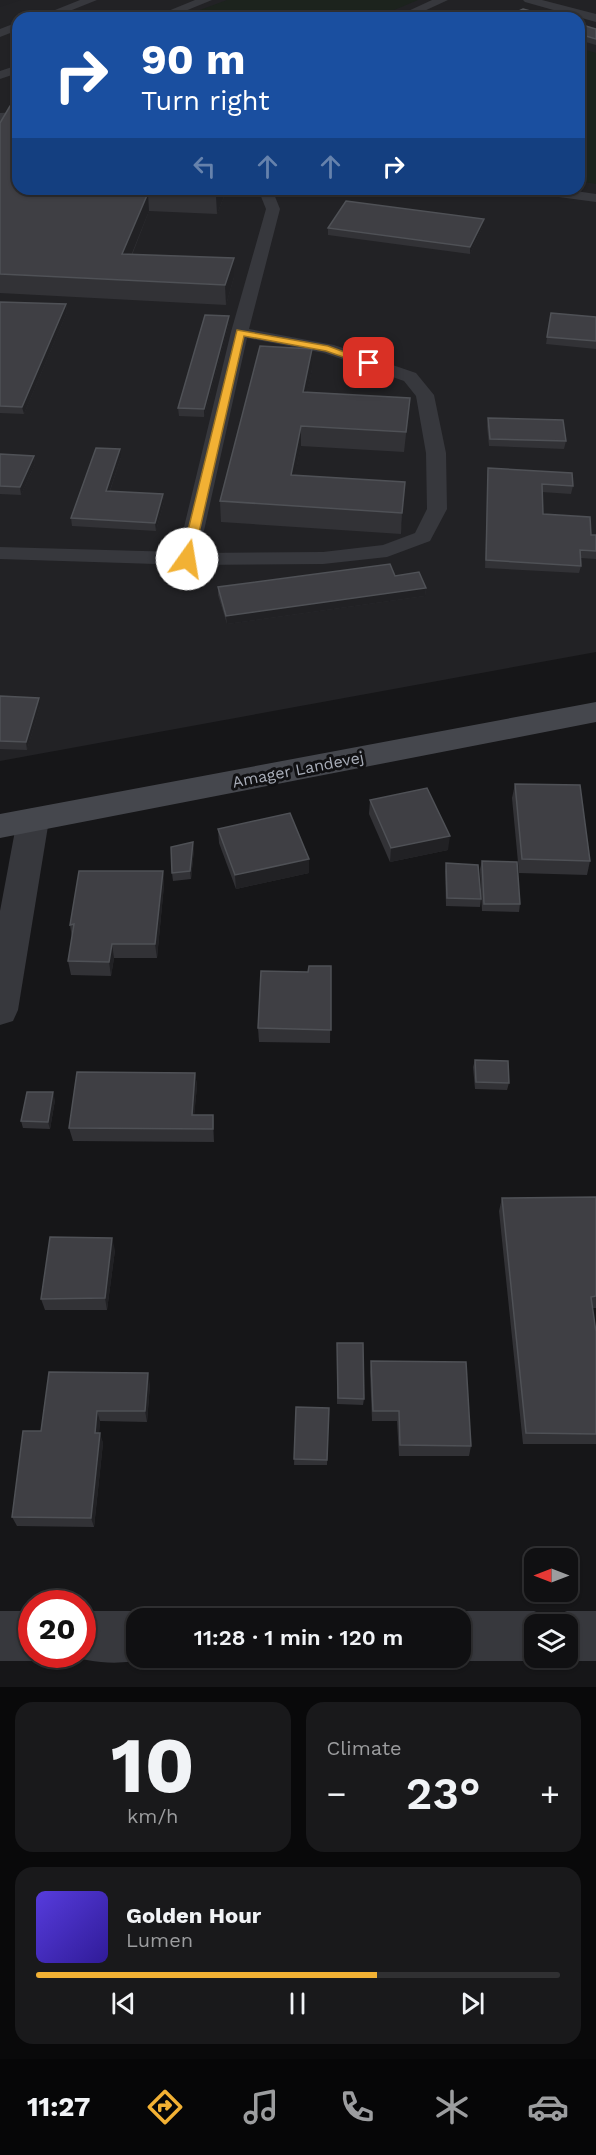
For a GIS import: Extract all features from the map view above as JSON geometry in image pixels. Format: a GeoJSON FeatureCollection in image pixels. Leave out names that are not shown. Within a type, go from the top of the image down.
{"type":"FeatureCollection","features":[{"type":"Feature","properties":{"kind":"street","name":"Amager Landevej"},"geometry":{"type":"LineString","coordinates":[[0,826],[596,712]]}},
{"type":"Feature","properties":{"kind":"street"},"geometry":{"type":"LineString","coordinates":[[0,1010],[33,819]]}},
{"type":"Feature","properties":{"kind":"street"},"geometry":{"type":"LineString","coordinates":[[0,1636],[18,1636]]}},
{"type":"Feature","properties":{"kind":"street"},"geometry":{"type":"LineString","coordinates":[[96,1636],[126,1636]]}},
{"type":"Feature","properties":{"kind":"street"},"geometry":{"type":"LineString","coordinates":[[471,1636],[524,1636]]}},
{"type":"Feature","properties":{"kind":"street"},"geometry":{"type":"LineString","coordinates":[[578,1636],[596,1636]]}},
{"type":"Feature","properties":{"kind":"lane"},"geometry":{"type":"LineString","coordinates":[[57,12],[91,0]]}},
{"type":"Feature","properties":{"kind":"lane"},"geometry":{"type":"LineString","coordinates":[[173,12],[206,0]]}},
{"type":"Feature","properties":{"kind":"lane"},"geometry":{"type":"LineString","coordinates":[[413,12],[442,0]]}},
{"type":"Feature","properties":{"kind":"lane"},"geometry":{"type":"LineString","coordinates":[[529,0],[574,12]]}},
{"type":"Feature","properties":{"kind":"lane"},"geometry":{"type":"LineString","coordinates":[[187,559],[240,332],[273,209],[267,195]]}},
{"type":"Feature","properties":{"kind":"lane"},"geometry":{"type":"LineString","coordinates":[[574,195],[596,198]]}},
{"type":"Feature","properties":{"kind":"lane"},"geometry":{"type":"LineString","coordinates":[[0,553],[187,559],[323,558],[387,551],[423,537],[437,509],[436,453],[425,395],[410,377],[328,349],[240,332]]}},
{"type":"Feature","properties":{"kind":"shaded area"},"geometry":{"type":"Polygon","coordinates":[[[0,0],[596,0],[596,652],[0,761],[0,0]]]}},
{"type":"Feature","properties":{"kind":"shaded area"},"geometry":{"type":"Polygon","coordinates":[[[227,0],[418,0],[389,12],[195,12],[227,0]]]}},
{"type":"Feature","properties":{"kind":"shaded area"},"geometry":{"type":"Polygon","coordinates":[[[585,50],[596,53],[596,184],[585,182],[585,50]]]}},
{"type":"Feature","properties":{"kind":"building"},"geometry":{"type":"Polygon","coordinates":[[[523,9],[534,12],[516,12],[523,9]]]}},
{"type":"Feature","properties":{"kind":"building"},"geometry":{"type":"Polygon","coordinates":[[[585,26],[596,29],[596,39],[585,36],[585,26]]]}},
{"type":"Feature","properties":{"kind":"building"},"geometry":{"type":"Polygon","coordinates":[[[12,106],[12,195],[147,195],[122,254],[234,258],[225,285],[0,274],[0,123],[12,106]]]}},
{"type":"Feature","properties":{"kind":"building"},"geometry":{"type":"Polygon","coordinates":[[[346,201],[484,219],[470,247],[328,228],[346,201]]]}},
{"type":"Feature","properties":{"kind":"building"},"geometry":{"type":"Polygon","coordinates":[[[0,302],[66,304],[22,407],[0,406],[0,302]]]}},
{"type":"Feature","properties":{"kind":"building"},"geometry":{"type":"Polygon","coordinates":[[[551,313],[596,317],[596,341],[547,337],[551,313]]]}},
{"type":"Feature","properties":{"kind":"building"},"geometry":{"type":"Polygon","coordinates":[[[205,315],[229,316],[204,409],[178,408],[205,315]]]}},
{"type":"Feature","properties":{"kind":"building"},"geometry":{"type":"Polygon","coordinates":[[[260,346],[312,349],[303,392],[410,398],[406,432],[301,426],[291,475],[405,482],[402,513],[220,501],[260,346]]]}},
{"type":"Feature","properties":{"kind":"building"},"geometry":{"type":"Polygon","coordinates":[[[488,418],[563,420],[566,441],[490,439],[488,418]]]}},
{"type":"Feature","properties":{"kind":"building"},"geometry":{"type":"Polygon","coordinates":[[[96,448],[120,449],[106,491],[163,494],[155,523],[71,518],[96,448]]]}},
{"type":"Feature","properties":{"kind":"building"},"geometry":{"type":"Polygon","coordinates":[[[0,454],[34,456],[20,487],[0,486],[0,454]]]}},
{"type":"Feature","properties":{"kind":"building"},"geometry":{"type":"Polygon","coordinates":[[[488,468],[572,473],[573,486],[542,484],[543,514],[590,517],[591,535],[596,535],[596,551],[580,550],[581,566],[486,560],[488,468]]]}},
{"type":"Feature","properties":{"kind":"building"},"geometry":{"type":"Polygon","coordinates":[[[390,564],[395,576],[419,572],[426,588],[226,616],[218,587],[390,564]]]}},
{"type":"Feature","properties":{"kind":"building"},"geometry":{"type":"Polygon","coordinates":[[[0,696],[39,698],[26,742],[0,741],[0,696]]]}},
{"type":"Feature","properties":{"kind":"building"},"geometry":{"type":"Polygon","coordinates":[[[515,784],[580,785],[590,861],[522,859],[515,784]]]}},
{"type":"Feature","properties":{"kind":"building"},"geometry":{"type":"Polygon","coordinates":[[[427,788],[450,836],[391,848],[370,800],[427,788]]]}},
{"type":"Feature","properties":{"kind":"building"},"geometry":{"type":"Polygon","coordinates":[[[290,813],[309,859],[235,875],[218,829],[290,813]]]}},
{"type":"Feature","properties":{"kind":"building"},"geometry":{"type":"Polygon","coordinates":[[[193,842],[190,871],[172,873],[171,847],[193,842]]]}},
{"type":"Feature","properties":{"kind":"building"},"geometry":{"type":"Polygon","coordinates":[[[482,861],[517,862],[520,904],[484,904],[482,861]]]}},
{"type":"Feature","properties":{"kind":"building"},"geometry":{"type":"Polygon","coordinates":[[[446,863],[478,865],[481,899],[447,898],[446,863]]]}},
{"type":"Feature","properties":{"kind":"building"},"geometry":{"type":"Polygon","coordinates":[[[79,871],[163,871],[155,944],[112,944],[109,962],[68,961],[74,924],[70,925],[79,871]]]}},
{"type":"Feature","properties":{"kind":"building"},"geometry":{"type":"Polygon","coordinates":[[[309,966],[331,966],[331,1030],[258,1028],[261,971],[308,972],[309,966]]]}},
{"type":"Feature","properties":{"kind":"building"},"geometry":{"type":"Polygon","coordinates":[[[475,1060],[508,1061],[509,1083],[476,1082],[475,1060]]]}},
{"type":"Feature","properties":{"kind":"building"},"geometry":{"type":"Polygon","coordinates":[[[77,1072],[195,1073],[192,1115],[213,1115],[213,1129],[69,1128],[77,1072]]]}},
{"type":"Feature","properties":{"kind":"building"},"geometry":{"type":"Polygon","coordinates":[[[27,1092],[53,1092],[48,1122],[21,1121],[27,1092]]]}},
{"type":"Feature","properties":{"kind":"building"},"geometry":{"type":"Polygon","coordinates":[[[596,1197],[596,1296],[591,1297],[596,1332],[596,1434],[526,1433],[502,1198],[596,1197]]]}},
{"type":"Feature","properties":{"kind":"building"},"geometry":{"type":"Polygon","coordinates":[[[50,1237],[112,1238],[105,1298],[41,1299],[50,1237]]]}},
{"type":"Feature","properties":{"kind":"building"},"geometry":{"type":"Polygon","coordinates":[[[337,1343],[363,1343],[364,1399],[338,1398],[337,1343]]]}},
{"type":"Feature","properties":{"kind":"building"},"geometry":{"type":"Polygon","coordinates":[[[371,1361],[466,1362],[471,1446],[400,1445],[399,1411],[373,1411],[371,1361]]]}},
{"type":"Feature","properties":{"kind":"building"},"geometry":{"type":"Polygon","coordinates":[[[49,1372],[148,1373],[145,1411],[97,1411],[95,1433],[100,1433],[91,1518],[12,1517],[23,1431],[41,1431],[49,1372]]]}},
{"type":"Feature","properties":{"kind":"building"},"geometry":{"type":"Polygon","coordinates":[[[296,1407],[329,1408],[327,1460],[294,1459],[296,1407]]]}},
{"type":"Feature","properties":{"kind":"route"},"geometry":{"type":"LineString","coordinates":[[187,559],[240,332],[328,349],[369,363]]}}]}
